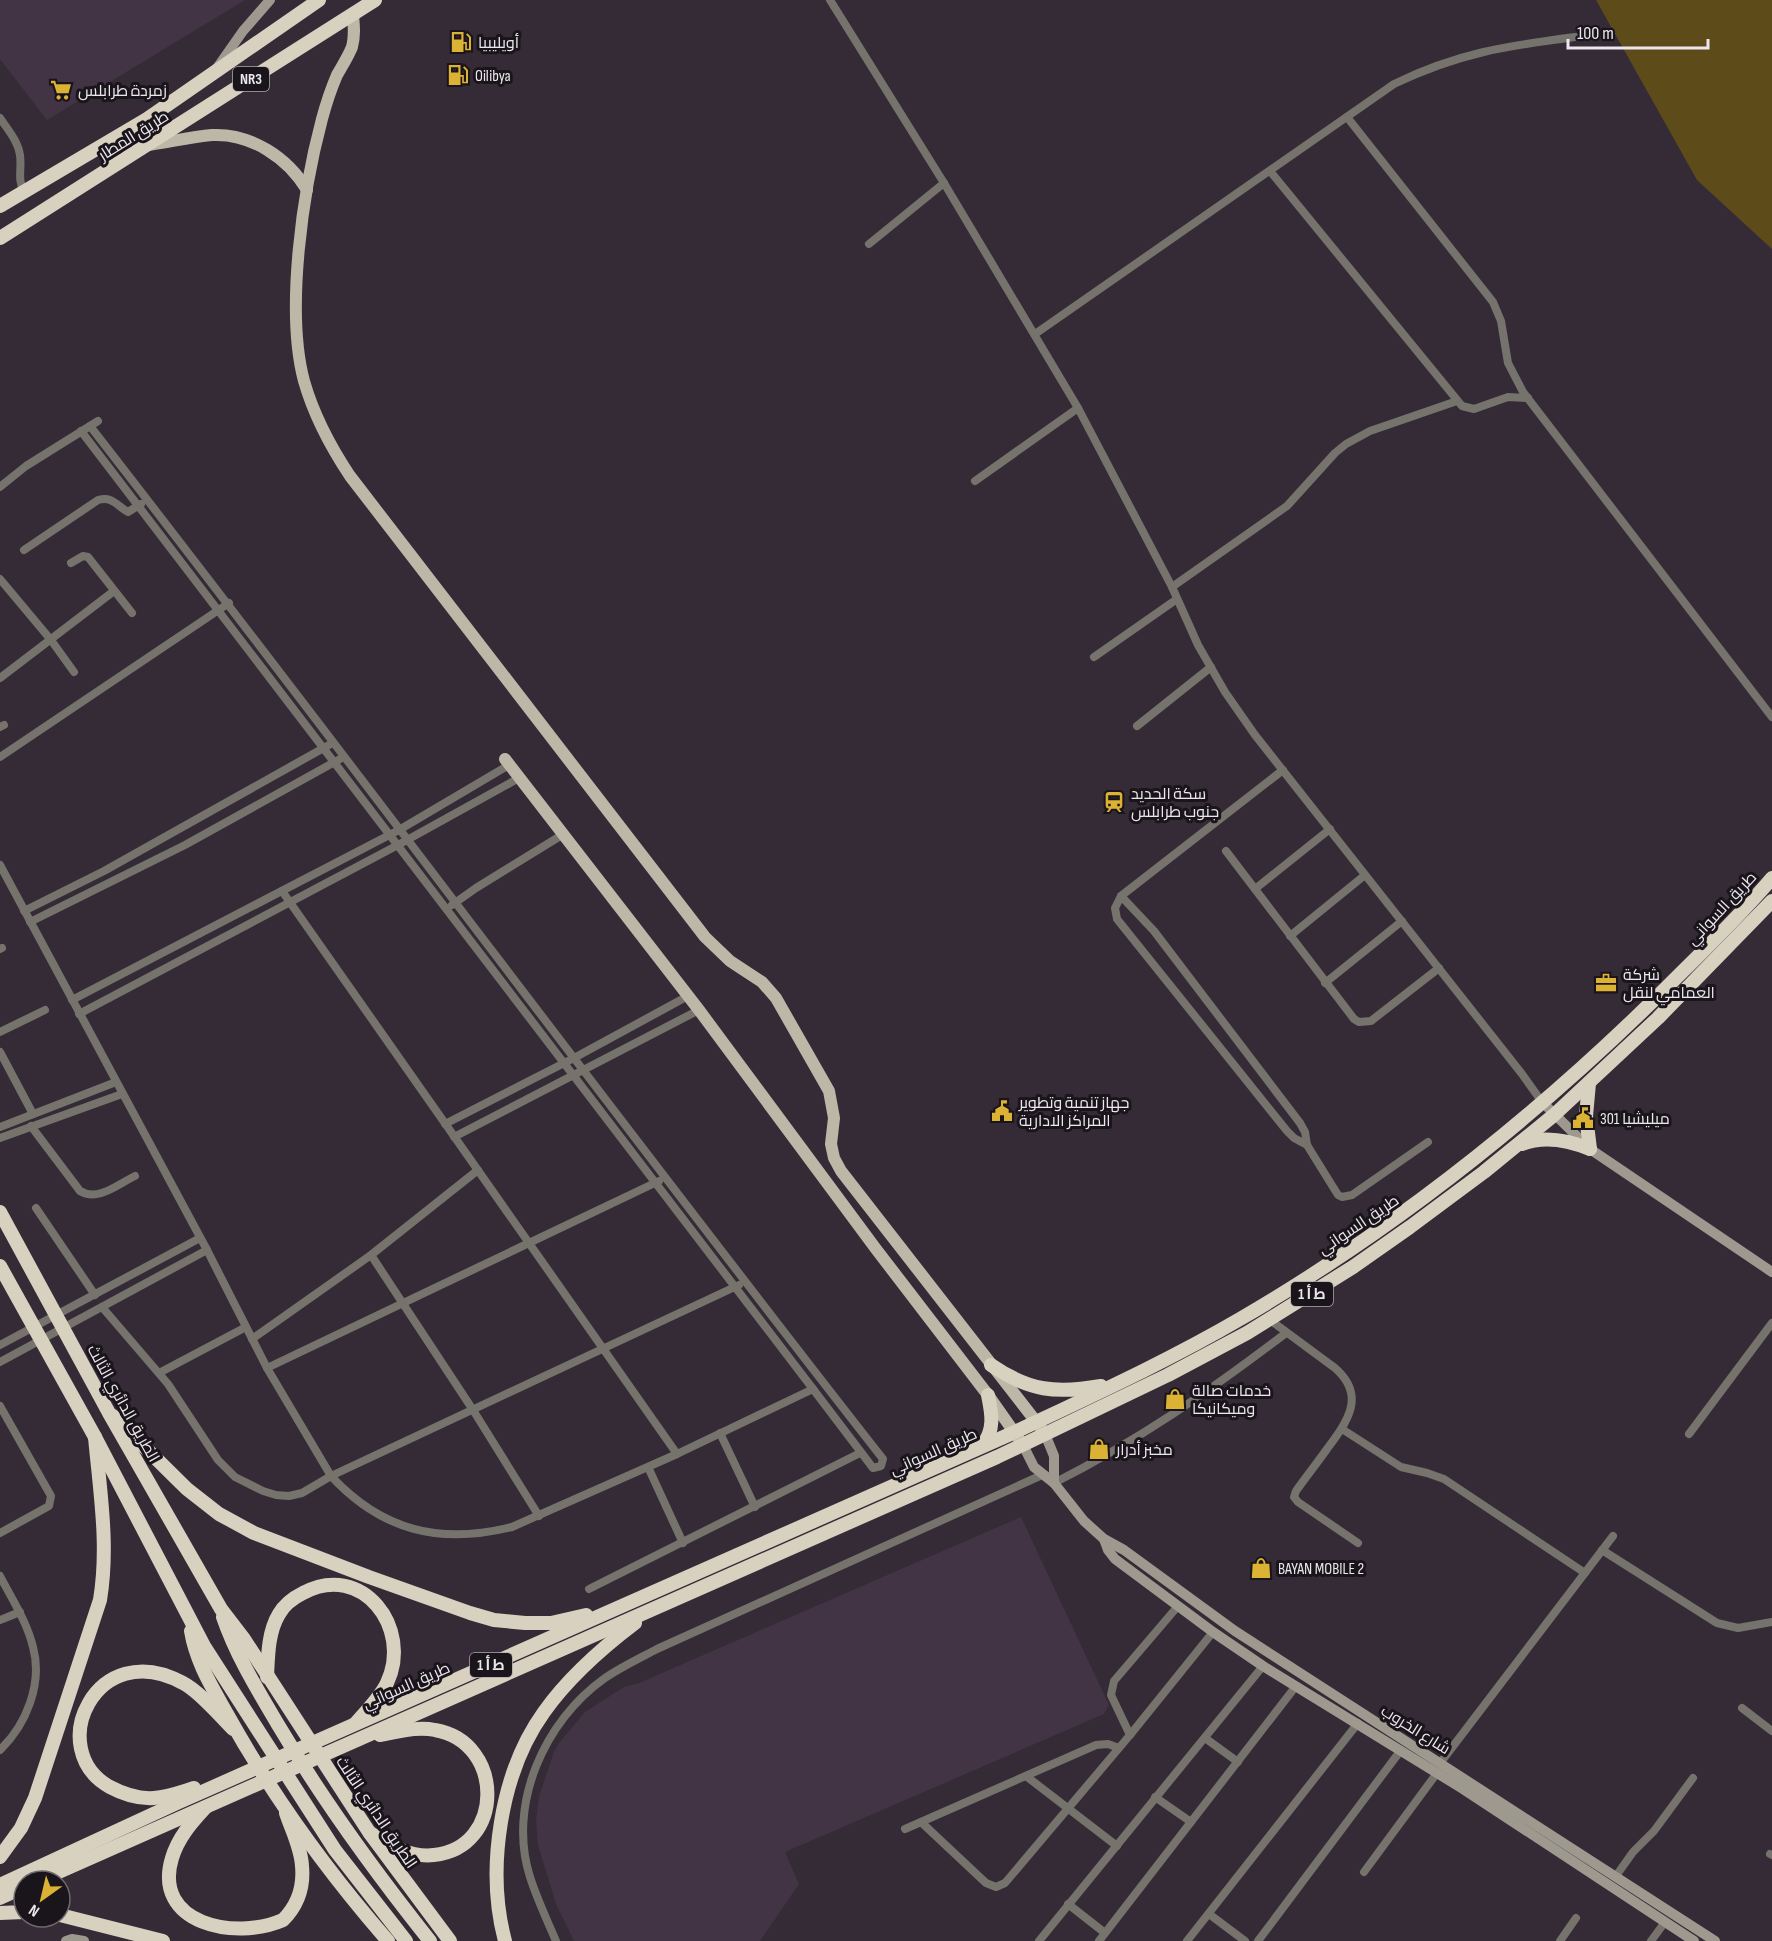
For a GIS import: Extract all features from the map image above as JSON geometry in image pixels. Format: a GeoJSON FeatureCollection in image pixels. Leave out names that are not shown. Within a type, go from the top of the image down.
{"type":"FeatureCollection","features":[{"type":"Feature","properties":{"kind":"highway","name":"طريق المطار"},"geometry":{"type":"LineString","coordinates":[[0,206],[147,119],[319,0]]}},
{"type":"Feature","properties":{"kind":"highway","name":"طريق المطار"},"geometry":{"type":"LineString","coordinates":[[3,238],[375,0]]}},
{"type":"Feature","properties":{"kind":"highway","name":"طريق السواني"},"geometry":{"type":"LineString","coordinates":[[0,1885],[251,1771],[356,1732],[648,1612],[1019,1439],[1037,1422],[1207,1338],[1344,1255],[1436,1190],[1542,1102],[1638,1016],[1705,950],[1772,878]]}},
{"type":"Feature","properties":{"kind":"highway","name":"طريق السواني"},"geometry":{"type":"LineString","coordinates":[[64,1869],[208,1804],[643,1597],[982,1446],[1045,1434],[1168,1376],[1270,1320],[1410,1227],[1554,1115],[1666,1010],[1772,901]]}},
{"type":"Feature","properties":{"kind":"highway"},"geometry":{"type":"LineString","coordinates":[[1514,1147],[1530,1141],[1545,1139],[1561,1140],[1590,1149],[1586,1116],[1589,1083]]}},
{"type":"Feature","properties":{"kind":"highway","name":"الطريق الدائري الثالث"},"geometry":{"type":"LineString","coordinates":[[0,1212],[109,1413],[220,1609],[244,1639],[369,1832],[450,1941]]}},
{"type":"Feature","properties":{"kind":"highway"},"geometry":{"type":"LineString","coordinates":[[0,1266],[95,1437],[189,1620],[258,1733],[335,1850],[406,1941]]}},
{"type":"Feature","properties":{"kind":"highway"},"geometry":{"type":"LineString","coordinates":[[1287,1291],[1295,1304]]}},
{"type":"Feature","properties":{"kind":"highway"},"geometry":{"type":"LineString","coordinates":[[991,1365],[1020,1383],[1038,1389],[1076,1390],[1118,1383]]}},
{"type":"Feature","properties":{"kind":"highway"},"geometry":{"type":"LineString","coordinates":[[982,1446],[987,1440],[992,1423],[988,1395]]}},
{"type":"Feature","properties":{"kind":"highway"},"geometry":{"type":"LineString","coordinates":[[109,1413],[204,1503],[236,1524],[332,1563],[470,1613],[494,1620],[551,1623],[574,1619],[643,1597]]}},
{"type":"Feature","properties":{"kind":"highway"},"geometry":{"type":"LineString","coordinates":[[0,1857],[21,1828],[35,1798],[100,1600],[104,1579],[105,1550],[95,1437]]}},
{"type":"Feature","properties":{"kind":"highway"},"geometry":{"type":"LineString","coordinates":[[267,1677],[271,1635],[279,1613],[285,1605],[309,1590],[326,1585],[343,1586],[360,1591],[375,1602],[384,1614],[391,1630],[393,1653],[387,1683],[356,1732]]}},
{"type":"Feature","properties":{"kind":"highway","name":"الطريق الدائري الثالث"},"geometry":{"type":"LineString","coordinates":[[220,1609],[243,1665],[295,1752],[363,1854],[430,1941]]}},
{"type":"Feature","properties":{"kind":"highway"},"geometry":{"type":"LineString","coordinates":[[505,1941],[496,1885],[498,1849],[510,1787],[524,1746],[544,1712],[575,1677],[604,1647],[648,1612]]}},
{"type":"Feature","properties":{"kind":"highway"},"geometry":{"type":"LineString","coordinates":[[189,1620],[198,1660],[239,1735],[284,1808],[359,1908],[388,1941]]}},
{"type":"Feature","properties":{"kind":"highway"},"geometry":{"type":"LineString","coordinates":[[239,1735],[186,1684],[162,1674],[138,1671],[112,1677],[97,1690],[87,1707],[80,1735],[83,1756],[96,1777],[116,1790],[141,1798],[165,1797],[251,1771]]}},
{"type":"Feature","properties":{"kind":"highway"},"geometry":{"type":"LineString","coordinates":[[356,1732],[434,1729],[450,1734],[476,1754],[484,1769],[488,1785],[488,1801],[480,1824],[464,1843],[450,1851],[434,1856],[402,1851],[369,1832]]}},
{"type":"Feature","properties":{"kind":"highway"},"geometry":{"type":"LineString","coordinates":[[208,1804],[185,1831],[171,1859],[170,1887],[174,1901],[190,1924],[208,1935],[229,1941],[243,1941],[270,1931],[291,1911],[299,1897],[302,1868],[300,1851],[284,1808]]}},
{"type":"Feature","properties":{"kind":"highway"},"geometry":{"type":"LineString","coordinates":[[72,1918],[163,1941]]}},
{"type":"Feature","properties":{"kind":"main road"},"geometry":{"type":"LineString","coordinates":[[214,73],[243,31],[270,0]]}},
{"type":"Feature","properties":{"kind":"main road"},"geometry":{"type":"LineString","coordinates":[[353,15],[354,35],[351,47],[322,117],[307,190],[301,238],[296,327],[299,354],[312,405],[335,454],[705,937],[730,961],[762,982],[776,998],[829,1091],[834,1118],[831,1144],[837,1165],[1037,1422],[1054,1456],[1054,1483]]}},
{"type":"Feature","properties":{"kind":"main road"},"geometry":{"type":"LineString","coordinates":[[148,145],[213,135],[239,138],[260,146],[280,158],[295,172],[307,190]]}},
{"type":"Feature","properties":{"kind":"main road"},"geometry":{"type":"LineString","coordinates":[[507,762],[699,1010],[1019,1439]]}},
{"type":"Feature","properties":{"kind":"main road"},"geometry":{"type":"LineString","coordinates":[[1542,1102],[1590,1149],[1772,1272]]}},
{"type":"Feature","properties":{"kind":"main road"},"geometry":{"type":"LineString","coordinates":[[876,1249],[893,1239]]}},
{"type":"Feature","properties":{"kind":"main road","name":"شارع الخروب"},"geometry":{"type":"LineString","coordinates":[[1019,1439],[1031,1463],[1042,1475],[1054,1483],[1076,1512],[1104,1539],[1124,1550],[1234,1631],[1694,1941]]}},
{"type":"Feature","properties":{"kind":"main road","name":"شارع الخروب"},"geometry":{"type":"LineString","coordinates":[[1104,1539],[1115,1559],[1212,1632],[1263,1666],[1401,1750],[1439,1768],[1616,1876],[1715,1941]]}},
{"type":"Feature","properties":{"kind":"main road"},"geometry":{"type":"LineString","coordinates":[[1227,1641],[1234,1631]]}},
{"type":"Feature","properties":{"kind":"main road"},"geometry":{"type":"LineString","coordinates":[[66,1941],[72,1939],[84,1941]]}},
{"type":"Feature","properties":{"kind":"street"},"geometry":{"type":"LineString","coordinates":[[830,0],[944,183],[1078,408],[1172,587],[1211,667],[1240,714],[1542,1102]]}},
{"type":"Feature","properties":{"kind":"street"},"geometry":{"type":"LineString","coordinates":[[1035,334],[1394,84],[1459,57],[1504,46],[1575,37]]}},
{"type":"Feature","properties":{"kind":"street"},"geometry":{"type":"LineString","coordinates":[[1347,117],[1493,302],[1501,321],[1508,363],[1517,383],[1772,717]]}},
{"type":"Feature","properties":{"kind":"street"},"geometry":{"type":"LineString","coordinates":[[0,118],[17,144],[21,163],[20,184],[24,192]]}},
{"type":"Feature","properties":{"kind":"street"},"geometry":{"type":"LineString","coordinates":[[1270,171],[1462,406],[1474,409],[1508,397],[1528,398]]}},
{"type":"Feature","properties":{"kind":"street"},"geometry":{"type":"LineString","coordinates":[[869,244],[944,183]]}},
{"type":"Feature","properties":{"kind":"street"},"geometry":{"type":"LineString","coordinates":[[1172,587],[1271,519],[1299,494],[1329,459],[1346,444],[1370,431],[1457,401]]}},
{"type":"Feature","properties":{"kind":"street"},"geometry":{"type":"LineString","coordinates":[[975,481],[1078,408]]}},
{"type":"Feature","properties":{"kind":"street"},"geometry":{"type":"LineString","coordinates":[[0,487],[21,470],[81,431],[94,424],[147,500],[229,603],[744,1282],[883,1459],[883,1464],[878,1468],[873,1468],[860,1453],[325,747],[81,431]]}},
{"type":"Feature","properties":{"kind":"street"},"geometry":{"type":"LineString","coordinates":[[24,550],[98,500],[103,498],[114,501],[128,512],[147,500]]}},
{"type":"Feature","properties":{"kind":"street"},"geometry":{"type":"LineString","coordinates":[[71,563],[83,555],[88,556],[132,613]]}},
{"type":"Feature","properties":{"kind":"street"},"geometry":{"type":"LineString","coordinates":[[0,579],[51,640],[74,672]]}},
{"type":"Feature","properties":{"kind":"street"},"geometry":{"type":"LineString","coordinates":[[0,678],[114,591]]}},
{"type":"Feature","properties":{"kind":"street"},"geometry":{"type":"LineString","coordinates":[[1094,657],[1177,598]]}},
{"type":"Feature","properties":{"kind":"street"},"geometry":{"type":"LineString","coordinates":[[0,757],[229,603]]}},
{"type":"Feature","properties":{"kind":"street"},"geometry":{"type":"LineString","coordinates":[[1137,726],[1211,667]]}},
{"type":"Feature","properties":{"kind":"street"},"geometry":{"type":"LineString","coordinates":[[24,910],[104,871],[333,743]]}},
{"type":"Feature","properties":{"kind":"street"},"geometry":{"type":"LineString","coordinates":[[30,922],[185,845],[344,757]]}},
{"type":"Feature","properties":{"kind":"street"},"geometry":{"type":"LineString","coordinates":[[72,1000],[399,830],[507,762]]}},
{"type":"Feature","properties":{"kind":"street"},"geometry":{"type":"LineString","coordinates":[[1283,770],[1121,896],[1115,908],[1117,919],[1287,1131],[1307,1145]]}},
{"type":"Feature","properties":{"kind":"street"},"geometry":{"type":"LineString","coordinates":[[79,1014],[290,903],[519,778]]}},
{"type":"Feature","properties":{"kind":"street"},"geometry":{"type":"LineString","coordinates":[[1255,889],[1330,830]]}},
{"type":"Feature","properties":{"kind":"street"},"geometry":{"type":"LineString","coordinates":[[447,910],[562,835]]}},
{"type":"Feature","properties":{"kind":"street"},"geometry":{"type":"LineString","coordinates":[[1226,851],[1354,1019],[1365,1022],[1371,1020],[1439,968]]}},
{"type":"Feature","properties":{"kind":"street"},"geometry":{"type":"LineString","coordinates":[[0,865],[207,1250],[267,1368],[331,1476],[362,1504],[384,1518],[409,1528],[435,1534],[461,1536],[485,1534],[512,1527],[539,1516],[813,1389]]}},
{"type":"Feature","properties":{"kind":"street"},"geometry":{"type":"LineString","coordinates":[[1290,936],[1365,875]]}},
{"type":"Feature","properties":{"kind":"street"},"geometry":{"type":"LineString","coordinates":[[282,891],[677,1454]]}},
{"type":"Feature","properties":{"kind":"street"},"geometry":{"type":"LineString","coordinates":[[1121,896],[1154,931],[1300,1123],[1305,1132],[1307,1145],[1338,1195],[1347,1197],[1428,1142]]}},
{"type":"Feature","properties":{"kind":"street"},"geometry":{"type":"LineString","coordinates":[[1325,983],[1402,921]]}},
{"type":"Feature","properties":{"kind":"street"},"geometry":{"type":"LineString","coordinates":[[445,1124],[574,1059],[688,996]]}},
{"type":"Feature","properties":{"kind":"street"},"geometry":{"type":"LineString","coordinates":[[0,1032],[45,1010]]}},
{"type":"Feature","properties":{"kind":"street"},"geometry":{"type":"LineString","coordinates":[[454,1137],[699,1010]]}},
{"type":"Feature","properties":{"kind":"street"},"geometry":{"type":"LineString","coordinates":[[0,1052],[33,1113]]}},
{"type":"Feature","properties":{"kind":"street"},"geometry":{"type":"LineString","coordinates":[[0,1127],[116,1082]]}},
{"type":"Feature","properties":{"kind":"street"},"geometry":{"type":"LineString","coordinates":[[0,1138],[122,1094]]}},
{"type":"Feature","properties":{"kind":"street"},"geometry":{"type":"LineString","coordinates":[[32,1126],[80,1191],[86,1195],[100,1194],[135,1176]]}},
{"type":"Feature","properties":{"kind":"street"},"geometry":{"type":"LineString","coordinates":[[252,1339],[371,1255],[478,1170]]}},
{"type":"Feature","properties":{"kind":"street"},"geometry":{"type":"LineString","coordinates":[[267,1368],[665,1178]]}},
{"type":"Feature","properties":{"kind":"street"},"geometry":{"type":"LineString","coordinates":[[36,1208],[95,1295]]}},
{"type":"Feature","properties":{"kind":"street"},"geometry":{"type":"LineString","coordinates":[[0,1345],[200,1238]]}},
{"type":"Feature","properties":{"kind":"street"},"geometry":{"type":"LineString","coordinates":[[0,1362],[207,1250]]}},
{"type":"Feature","properties":{"kind":"street"},"geometry":{"type":"LineString","coordinates":[[371,1255],[473,1410],[539,1516]]}},
{"type":"Feature","properties":{"kind":"street"},"geometry":{"type":"LineString","coordinates":[[102,1307],[186,1408],[227,1471],[244,1483],[276,1495],[289,1496],[302,1493],[331,1476],[744,1282]]}},
{"type":"Feature","properties":{"kind":"street"},"geometry":{"type":"LineString","coordinates":[[1270,1320],[1335,1368],[1347,1380],[1352,1396],[1350,1413],[1342,1429],[1296,1491],[1294,1497],[1358,1543]]}},
{"type":"Feature","properties":{"kind":"street"},"geometry":{"type":"LineString","coordinates":[[1689,1434],[1772,1323]]}},
{"type":"Feature","properties":{"kind":"street"},"geometry":{"type":"LineString","coordinates":[[159,1373],[246,1327]]}},
{"type":"Feature","properties":{"kind":"street"},"geometry":{"type":"LineString","coordinates":[[1054,1483],[1106,1457],[1147,1432],[1216,1387],[1286,1333]]}},
{"type":"Feature","properties":{"kind":"street"},"geometry":{"type":"LineString","coordinates":[[0,1406],[51,1496],[49,1506],[0,1533]]}},
{"type":"Feature","properties":{"kind":"street"},"geometry":{"type":"LineString","coordinates":[[1342,1429],[1401,1467],[1444,1479],[1585,1573]]}},
{"type":"Feature","properties":{"kind":"street"},"geometry":{"type":"LineString","coordinates":[[720,1433],[755,1507]]}},
{"type":"Feature","properties":{"kind":"street"},"geometry":{"type":"LineString","coordinates":[[589,1589],[860,1453]]}},
{"type":"Feature","properties":{"kind":"street"},"geometry":{"type":"LineString","coordinates":[[648,1467],[683,1543]]}},
{"type":"Feature","properties":{"kind":"street"},"geometry":{"type":"LineString","coordinates":[[556,1941],[530,1877],[524,1835],[525,1804],[533,1774],[546,1745],[583,1697],[605,1678],[657,1649],[1042,1475]]}},
{"type":"Feature","properties":{"kind":"street"},"geometry":{"type":"LineString","coordinates":[[1364,1872],[1613,1536]]}},
{"type":"Feature","properties":{"kind":"street"},"geometry":{"type":"LineString","coordinates":[[1602,1550],[1717,1623],[1738,1628],[1772,1622]]}},
{"type":"Feature","properties":{"kind":"street"},"geometry":{"type":"LineString","coordinates":[[0,1576],[20,1612],[34,1649],[34,1682],[25,1714],[13,1736],[0,1750]]}},
{"type":"Feature","properties":{"kind":"street"},"geometry":{"type":"LineString","coordinates":[[1130,1734],[1112,1695],[1114,1681],[1178,1606]]}},
{"type":"Feature","properties":{"kind":"street"},"geometry":{"type":"LineString","coordinates":[[0,1620],[20,1612]]}},
{"type":"Feature","properties":{"kind":"street"},"geometry":{"type":"LineString","coordinates":[[921,1822],[986,1883],[996,1887],[1005,1883],[1119,1748],[1212,1632]]}},
{"type":"Feature","properties":{"kind":"street"},"geometry":{"type":"LineString","coordinates":[[1039,1941],[1263,1666]]}},
{"type":"Feature","properties":{"kind":"street"},"geometry":{"type":"LineString","coordinates":[[1099,1941],[1296,1686]]}},
{"type":"Feature","properties":{"kind":"street"},"geometry":{"type":"LineString","coordinates":[[1742,1708],[1772,1731]]}},
{"type":"Feature","properties":{"kind":"street"},"geometry":{"type":"LineString","coordinates":[[1187,1941],[1359,1723]]}},
{"type":"Feature","properties":{"kind":"street"},"geometry":{"type":"LineString","coordinates":[[1205,1738],[1238,1762]]}},
{"type":"Feature","properties":{"kind":"street"},"geometry":{"type":"LineString","coordinates":[[905,1829],[1096,1745],[1108,1744],[1119,1748]]}},
{"type":"Feature","properties":{"kind":"street"},"geometry":{"type":"LineString","coordinates":[[1258,1941],[1401,1750]]}},
{"type":"Feature","properties":{"kind":"street"},"geometry":{"type":"LineString","coordinates":[[1026,1776],[1117,1846]]}},
{"type":"Feature","properties":{"kind":"street"},"geometry":{"type":"LineString","coordinates":[[1616,1876],[1633,1852],[1654,1831],[1693,1778]]}},
{"type":"Feature","properties":{"kind":"street"},"geometry":{"type":"LineString","coordinates":[[1155,1797],[1191,1822]]}},
{"type":"Feature","properties":{"kind":"street"},"geometry":{"type":"LineString","coordinates":[[1068,1904],[1105,1933]]}},
{"type":"Feature","properties":{"kind":"street"},"geometry":{"type":"LineString","coordinates":[[1209,1914],[1245,1941]]}},
{"type":"Feature","properties":{"kind":"street"},"geometry":{"type":"LineString","coordinates":[[1560,1941],[1576,1918]]}},
{"type":"Feature","properties":{"kind":"street"},"geometry":{"type":"LineString","coordinates":[[1651,1941],[1665,1922]]}},
{"type":"Feature","properties":{"kind":"shaded area","name":"زمردة طرابلس"},"geometry":{"type":"Polygon","coordinates":[[[0,0],[245,0],[47,120],[0,59],[0,0]]]}},
{"type":"Feature","properties":{"kind":"shaded area"},"geometry":{"type":"Polygon","coordinates":[[[1596,0],[1772,0],[1772,249],[1697,180],[1596,0]]]}},
{"type":"Feature","properties":{"kind":"shaded area"},"geometry":{"type":"Polygon","coordinates":[[[1021,1517],[1109,1705],[1104,1714],[785,1852],[799,1884],[760,1941],[574,1941],[556,1904],[538,1845],[536,1820],[539,1797],[554,1752],[585,1712],[624,1687],[639,1683],[1021,1517]]]}},
{"type":"Feature","properties":{"kind":"place","name":"أويليبيا"},"geometry":{"type":"Point","coordinates":[461,42]}},
{"type":"Feature","properties":{"kind":"place","name":"Oilibya"},"geometry":{"type":"Point","coordinates":[458,75]}},
{"type":"Feature","properties":{"kind":"place","name":"زمردة طرابلس"},"geometry":{"type":"Point","coordinates":[61,90]}},
{"type":"Feature","properties":{"kind":"place","name":"سكة الحديد جنوب طرابلس"},"geometry":{"type":"Point","coordinates":[1114,802]}},
{"type":"Feature","properties":{"kind":"place","name":"شركة العمامي لنقل"},"geometry":{"type":"Point","coordinates":[1606,983]}},
{"type":"Feature","properties":{"kind":"place","name":"جهاز تنمية وتطوير المراكز الادارية"},"geometry":{"type":"Point","coordinates":[1002,1111]}},
{"type":"Feature","properties":{"kind":"place","name":"ميليشيا 301"},"geometry":{"type":"Point","coordinates":[1583,1118]}},
{"type":"Feature","properties":{"kind":"place","name":"خدمات صالة وميكانيكا"},"geometry":{"type":"Point","coordinates":[1175,1399]}},
{"type":"Feature","properties":{"kind":"place","name":"مخبز أدرار"},"geometry":{"type":"Point","coordinates":[1099,1449]}},
{"type":"Feature","properties":{"kind":"place","name":"BAYAN MOBILE 2"},"geometry":{"type":"Point","coordinates":[1261,1568]}}]}
